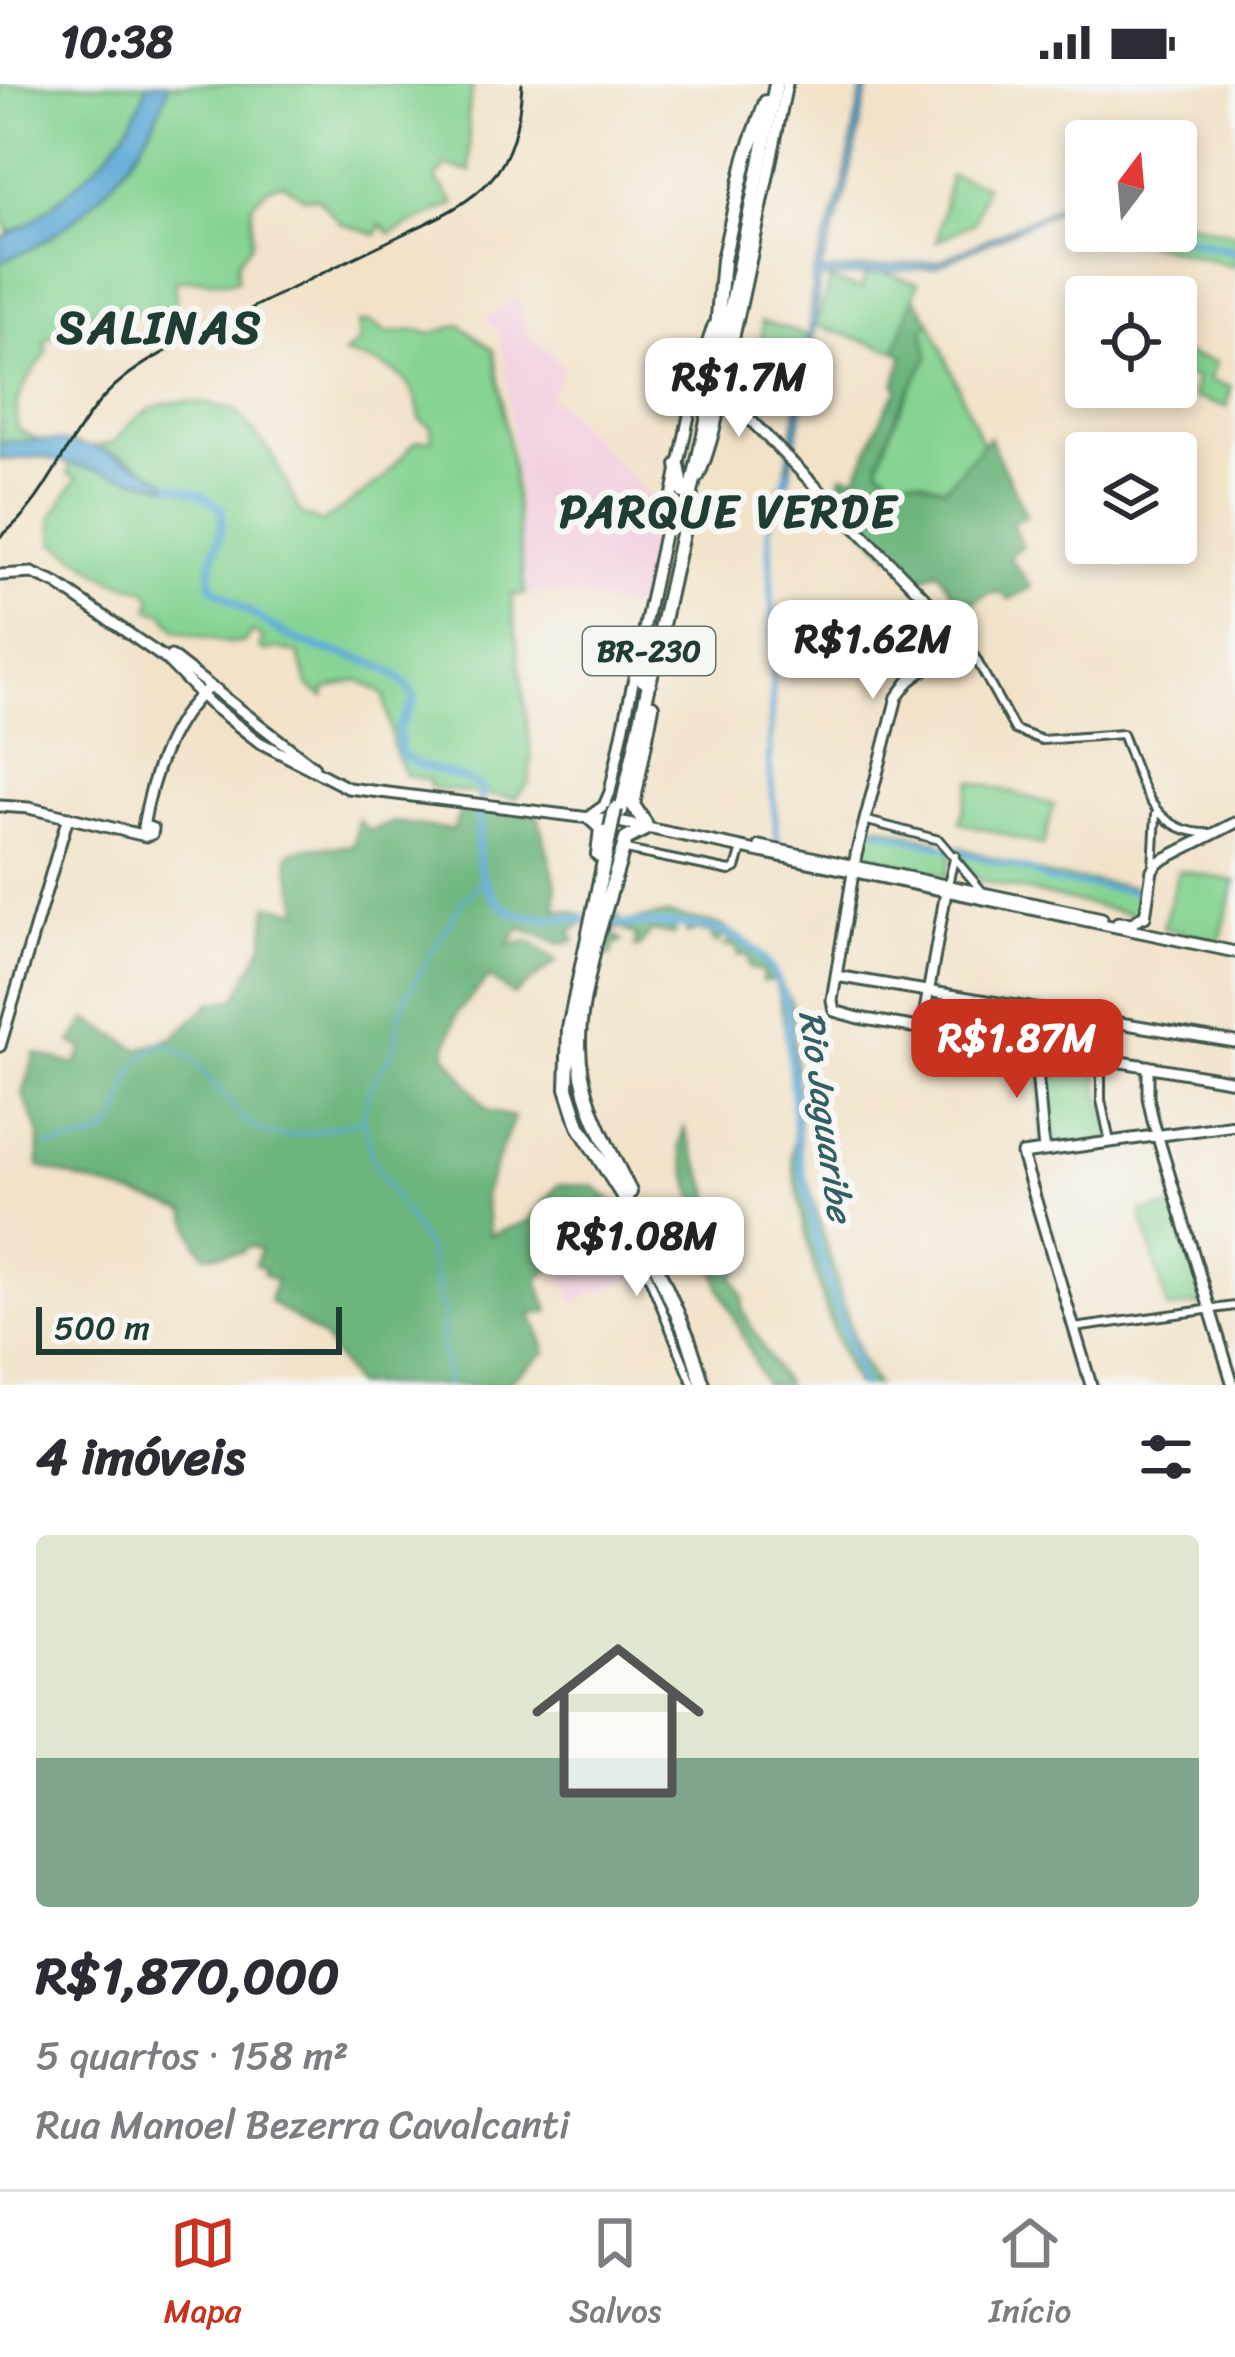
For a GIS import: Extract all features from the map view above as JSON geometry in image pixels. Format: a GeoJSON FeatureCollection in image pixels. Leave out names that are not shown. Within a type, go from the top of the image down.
{"type":"FeatureCollection","features":[{"type":"Feature","properties":{"kind":"highway","name":"BR-230"},"geometry":{"type":"LineString","coordinates":[[706,1385],[621,1191],[579,1126],[567,1088],[566,1044],[643,680],[739,272],[773,84]]}},
{"type":"Feature","properties":{"kind":"highway","name":"BR-230"},"geometry":{"type":"LineString","coordinates":[[615,819],[670,592],[716,346],[722,268],[743,171],[773,84]]}},
{"type":"Feature","properties":{"kind":"highway"},"geometry":{"type":"LineString","coordinates":[[771,110],[786,84]]}},
{"type":"Feature","properties":{"kind":"highway"},"geometry":{"type":"LineString","coordinates":[[743,171],[753,166],[759,176]]}},
{"type":"Feature","properties":{"kind":"highway"},"geometry":{"type":"LineString","coordinates":[[722,268],[729,280],[739,272]]}},
{"type":"Feature","properties":{"kind":"highway"},"geometry":{"type":"LineString","coordinates":[[678,465],[686,495]]}},
{"type":"Feature","properties":{"kind":"highway"},"geometry":{"type":"LineString","coordinates":[[593,928],[628,836],[646,826],[633,805],[670,592]]}},
{"type":"Feature","properties":{"kind":"highway"},"geometry":{"type":"LineString","coordinates":[[637,662],[643,680]]}},
{"type":"Feature","properties":{"kind":"highway"},"geometry":{"type":"LineString","coordinates":[[592,815],[601,832],[593,928]]}},
{"type":"Feature","properties":{"kind":"highway","name":"BR-230"},"geometry":{"type":"LineString","coordinates":[[593,928],[579,1040],[584,1086],[595,1120],[695,1336],[706,1385]]}},
{"type":"Feature","properties":{"kind":"highway"},"geometry":{"type":"LineString","coordinates":[[621,1191],[635,1243]]}},
{"type":"Feature","properties":{"kind":"main road"},"geometry":{"type":"LineString","coordinates":[[686,495],[707,456],[786,84]]}},
{"type":"Feature","properties":{"kind":"main road"},"geometry":{"type":"LineString","coordinates":[[592,815],[608,797],[699,368],[717,312]]}},
{"type":"Feature","properties":{"kind":"main road"},"geometry":{"type":"LineString","coordinates":[[722,392],[965,639],[909,681],[897,697],[853,867],[832,1003],[837,1013],[1235,1081]]}},
{"type":"Feature","properties":{"kind":"main road"},"geometry":{"type":"LineString","coordinates":[[0,572],[26,566],[53,575],[217,690],[316,768],[351,784],[467,802]]}},
{"type":"Feature","properties":{"kind":"main road"},"geometry":{"type":"LineString","coordinates":[[0,572],[26,572],[49,579],[186,677],[259,742],[348,788],[592,815],[742,849],[853,867]]}},
{"type":"Feature","properties":{"kind":"main road"},"geometry":{"type":"LineString","coordinates":[[186,677],[186,715]]}},
{"type":"Feature","properties":{"kind":"main road"},"geometry":{"type":"LineString","coordinates":[[0,806],[146,829],[149,800],[168,744],[201,694],[210,688],[217,690]]}},
{"type":"Feature","properties":{"kind":"main road"},"geometry":{"type":"LineString","coordinates":[[186,715],[203,710],[226,717]]}},
{"type":"Feature","properties":{"kind":"main road"},"geometry":{"type":"LineString","coordinates":[[259,742],[270,740],[270,732]]}},
{"type":"Feature","properties":{"kind":"main road"},"geometry":{"type":"LineString","coordinates":[[0,1046],[68,818]]}},
{"type":"Feature","properties":{"kind":"main road"},"geometry":{"type":"LineString","coordinates":[[1148,934],[1145,914],[1152,870],[1159,861],[1235,824]]}},
{"type":"Feature","properties":{"kind":"main road"},"geometry":{"type":"LineString","coordinates":[[646,826],[1235,952]]}},
{"type":"Feature","properties":{"kind":"main road"},"geometry":{"type":"LineString","coordinates":[[947,887],[1124,923],[1138,921],[1145,914]]}},
{"type":"Feature","properties":{"kind":"main road"},"geometry":{"type":"LineString","coordinates":[[928,1029],[927,990],[947,887]]}},
{"type":"Feature","properties":{"kind":"main road"},"geometry":{"type":"LineString","coordinates":[[836,976],[1235,1042]]}},
{"type":"Feature","properties":{"kind":"main road"},"geometry":{"type":"LineString","coordinates":[[1035,1047],[1044,1151]]}},
{"type":"Feature","properties":{"kind":"main road"},"geometry":{"type":"LineString","coordinates":[[1148,1066],[1148,1097],[1158,1136],[1233,1385]]}},
{"type":"Feature","properties":{"kind":"main road"},"geometry":{"type":"LineString","coordinates":[[1090,1385],[1022,1154],[1235,1125]]}},
{"type":"Feature","properties":{"kind":"street"},"geometry":{"type":"LineString","coordinates":[[965,639],[1008,722],[1024,736],[1060,740],[1122,734],[1156,811],[1152,870]]}},
{"type":"Feature","properties":{"kind":"street"},"geometry":{"type":"LineString","coordinates":[[1156,811],[1184,832],[1216,832]]}},
{"type":"Feature","properties":{"kind":"street"},"geometry":{"type":"LineString","coordinates":[[864,820],[932,837],[952,852],[982,891]]}},
{"type":"Feature","properties":{"kind":"street"},"geometry":{"type":"LineString","coordinates":[[622,850],[733,871],[742,849]]}},
{"type":"Feature","properties":{"kind":"street"},"geometry":{"type":"LineString","coordinates":[[947,887],[952,852]]}},
{"type":"Feature","properties":{"kind":"street"},"geometry":{"type":"LineString","coordinates":[[1102,1058],[1101,1100],[1110,1142]]}},
{"type":"Feature","properties":{"kind":"street"},"geometry":{"type":"LineString","coordinates":[[635,1243],[693,1385]]}},
{"type":"Feature","properties":{"kind":"street"},"geometry":{"type":"LineString","coordinates":[[1074,1328],[1235,1306]]}},
{"type":"Feature","properties":{"kind":"shaded area"},"geometry":{"type":"Polygon","coordinates":[[[518,297],[528,334],[564,368],[550,396],[663,510],[644,611],[560,593],[527,594],[505,357],[497,329],[486,319],[518,297]]]}},
{"type":"Feature","properties":{"kind":"shaded area"},"geometry":{"type":"Polygon","coordinates":[[[606,1215],[633,1277],[574,1302],[558,1267],[567,1262],[556,1236],[606,1215]]]}},
{"type":"Feature","properties":{"kind":"green space"},"geometry":{"type":"Polygon","coordinates":[[[0,84],[147,84],[134,120],[95,167],[39,217],[9,232],[0,211],[0,84]]]}},
{"type":"Feature","properties":{"kind":"green space"},"geometry":{"type":"Polygon","coordinates":[[[169,84],[473,84],[468,114],[471,172],[446,166],[436,179],[455,204],[390,234],[380,224],[377,235],[341,224],[318,198],[302,197],[283,183],[269,187],[252,204],[252,243],[238,261],[237,280],[174,281],[176,304],[147,321],[135,313],[108,309],[68,325],[45,342],[47,352],[23,388],[17,407],[17,429],[39,440],[0,443],[0,263],[56,233],[116,178],[148,132],[169,84]]]}},
{"type":"Feature","properties":{"kind":"green space"},"geometry":{"type":"Polygon","coordinates":[[[950,175],[985,185],[975,222],[937,241],[950,175]]]}},
{"type":"Feature","properties":{"kind":"green space"},"geometry":{"type":"Polygon","coordinates":[[[1197,224],[1235,234],[1235,267],[1179,252],[1197,252],[1197,224]]]}},
{"type":"Feature","properties":{"kind":"green space"},"geometry":{"type":"Polygon","coordinates":[[[868,268],[918,283],[896,351],[816,325],[830,280],[861,289],[868,268]]]}},
{"type":"Feature","properties":{"kind":"green space"},"geometry":{"type":"Polygon","coordinates":[[[914,296],[931,323],[923,329],[928,357],[901,404],[879,462],[888,473],[887,480],[872,492],[873,510],[884,515],[891,512],[901,484],[910,477],[945,488],[989,437],[1026,515],[1012,524],[1022,546],[1009,557],[1031,587],[1009,600],[1001,593],[989,593],[964,608],[938,571],[918,581],[902,567],[903,556],[890,555],[847,511],[853,488],[840,480],[843,474],[855,477],[899,389],[895,384],[904,356],[896,351],[914,296]]]}},
{"type":"Feature","properties":{"kind":"green space"},"geometry":{"type":"Polygon","coordinates":[[[762,321],[809,336],[801,389],[812,394],[787,389],[793,359],[754,351],[762,340],[762,321]]]}},
{"type":"Feature","properties":{"kind":"green space"},"geometry":{"type":"Polygon","coordinates":[[[370,322],[387,333],[418,330],[430,334],[460,325],[494,350],[525,594],[511,595],[531,755],[529,783],[515,798],[431,788],[429,780],[405,775],[394,750],[384,695],[359,680],[325,689],[324,697],[309,687],[298,653],[266,652],[260,649],[262,637],[252,632],[244,642],[228,643],[176,630],[165,614],[150,610],[152,597],[144,589],[112,580],[54,542],[52,517],[77,478],[68,474],[70,463],[176,488],[134,461],[95,446],[114,443],[140,415],[168,403],[237,411],[273,456],[301,514],[322,523],[383,479],[416,441],[432,440],[431,427],[420,419],[412,390],[404,380],[384,367],[344,354],[359,343],[358,323],[370,322]]]}},
{"type":"Feature","properties":{"kind":"green space"},"geometry":{"type":"Polygon","coordinates":[[[931,323],[983,445],[945,488],[919,479],[884,515],[873,510],[872,492],[897,417],[928,357],[923,329],[931,323]]]}},
{"type":"Feature","properties":{"kind":"green space"},"geometry":{"type":"Polygon","coordinates":[[[1197,357],[1216,362],[1210,381],[1231,387],[1227,407],[1197,398],[1197,357]]]}},
{"type":"Feature","properties":{"kind":"green space"},"geometry":{"type":"Polygon","coordinates":[[[971,781],[1054,805],[1043,846],[960,822],[971,781]]]}},
{"type":"Feature","properties":{"kind":"green space"},"geometry":{"type":"Polygon","coordinates":[[[461,809],[538,816],[556,884],[556,908],[584,915],[582,924],[571,931],[574,941],[561,944],[520,928],[508,945],[529,941],[557,961],[514,995],[489,977],[457,1013],[445,1053],[488,1111],[514,1117],[484,1195],[490,1235],[529,1221],[558,1185],[593,1186],[615,1203],[611,1213],[552,1234],[564,1257],[538,1280],[549,1312],[532,1314],[546,1352],[510,1380],[510,1385],[354,1385],[323,1338],[269,1301],[276,1281],[263,1274],[265,1268],[255,1265],[260,1249],[248,1246],[242,1252],[206,1255],[197,1244],[186,1211],[39,1167],[39,1132],[23,1095],[35,1053],[76,1065],[84,1049],[71,1043],[87,1019],[139,1049],[174,1037],[210,1003],[236,998],[264,943],[268,905],[299,911],[289,853],[354,845],[358,819],[369,831],[394,822],[453,830],[461,809]]]}},
{"type":"Feature","properties":{"kind":"green space"},"geometry":{"type":"Polygon","coordinates":[[[879,825],[940,842],[951,855],[947,876],[861,853],[866,829],[879,825]]]}},
{"type":"Feature","properties":{"kind":"green space"},"geometry":{"type":"Polygon","coordinates":[[[958,847],[1051,876],[1144,888],[1142,909],[1137,915],[982,881],[968,870],[958,847]]]}},
{"type":"Feature","properties":{"kind":"green space"},"geometry":{"type":"Polygon","coordinates":[[[1178,870],[1235,881],[1220,941],[1163,928],[1178,870]]]}},
{"type":"Feature","properties":{"kind":"green space"},"geometry":{"type":"Polygon","coordinates":[[[666,914],[720,925],[750,943],[772,967],[792,1004],[801,1159],[859,1357],[876,1385],[855,1385],[815,1272],[792,1156],[788,1057],[774,980],[762,981],[763,972],[750,968],[747,954],[738,956],[737,947],[725,946],[731,941],[727,937],[718,944],[712,941],[713,934],[697,930],[687,934],[685,927],[674,928],[674,935],[651,931],[639,947],[635,947],[636,936],[620,928],[613,935],[622,941],[613,946],[612,955],[602,956],[608,915],[617,915],[623,923],[666,914]]]}},
{"type":"Feature","properties":{"kind":"green space"},"geometry":{"type":"Polygon","coordinates":[[[1038,1052],[1096,1060],[1098,1087],[1114,1140],[1044,1150],[1038,1052]]]}},
{"type":"Feature","properties":{"kind":"green space"},"geometry":{"type":"Polygon","coordinates":[[[684,1128],[710,1191],[713,1223],[723,1229],[725,1262],[736,1263],[739,1270],[733,1276],[743,1297],[742,1310],[787,1385],[765,1385],[720,1288],[680,1147],[684,1128]]]}},
{"type":"Feature","properties":{"kind":"green space"},"geometry":{"type":"Polygon","coordinates":[[[1178,1206],[1208,1304],[1168,1309],[1141,1212],[1178,1206]]]}},
{"type":"Feature","properties":{"kind":"water"},"geometry":{"type":"Polygon","coordinates":[[[147,84],[169,84],[148,132],[116,178],[56,233],[0,263],[1,240],[33,221],[101,161],[129,125],[147,84]]]}},
{"type":"Feature","properties":{"kind":"water"},"geometry":{"type":"Polygon","coordinates":[[[863,84],[869,84],[845,197],[820,272],[939,261],[1060,205],[1065,210],[935,267],[819,279],[813,351],[789,480],[785,476],[809,336],[813,274],[842,190],[863,84]]]}},
{"type":"Feature","properties":{"kind":"water"},"geometry":{"type":"Polygon","coordinates":[[[39,440],[112,454],[179,489],[42,457],[0,460],[0,443],[39,440]]]}},
{"type":"Feature","properties":{"kind":"waterway"},"geometry":{"type":"LineString","coordinates":[[1197,242],[1235,251]]}},
{"type":"Feature","properties":{"kind":"waterway","name":"Rio Jaguaribe"},"geometry":{"type":"LineString","coordinates":[[778,844],[769,761],[774,651],[769,532],[772,510],[788,472]]}},
{"type":"Feature","properties":{"kind":"waterway"},"geometry":{"type":"LineString","coordinates":[[172,485],[201,494],[222,509],[212,587],[293,638],[377,665],[405,684],[415,699],[398,729],[401,754],[482,788],[481,871],[501,904],[530,917],[698,926],[741,940],[759,954],[786,1003],[798,1151],[820,1255],[862,1385]]}},
{"type":"Feature","properties":{"kind":"waterway"},"geometry":{"type":"LineString","coordinates":[[874,829],[1031,871],[1048,881],[1144,892]]}},
{"type":"Feature","properties":{"kind":"waterway"},"geometry":{"type":"LineString","coordinates":[[448,1385],[443,1313],[428,1250],[373,1160],[363,1115],[369,1089],[395,1047],[408,993],[462,902],[484,878]]}},
{"type":"Feature","properties":{"kind":"waterway"},"geometry":{"type":"LineString","coordinates":[[48,1148],[97,1138],[112,1127],[136,1065],[161,1043],[187,1055],[245,1120],[268,1134],[301,1134],[362,1120]]}},
{"type":"Feature","properties":{"kind":"tram line"},"geometry":{"type":"LineString","coordinates":[[0,537],[35,501],[89,415],[133,371],[445,214],[482,189],[511,146],[522,84]]}},
{"type":"Feature","properties":{"kind":"district","name":"SALINAS"},"geometry":{"type":"Point","coordinates":[160,328]}},
{"type":"Feature","properties":{"kind":"district","name":"PARQUE VERDE"},"geometry":{"type":"Point","coordinates":[729,512]}}]}
